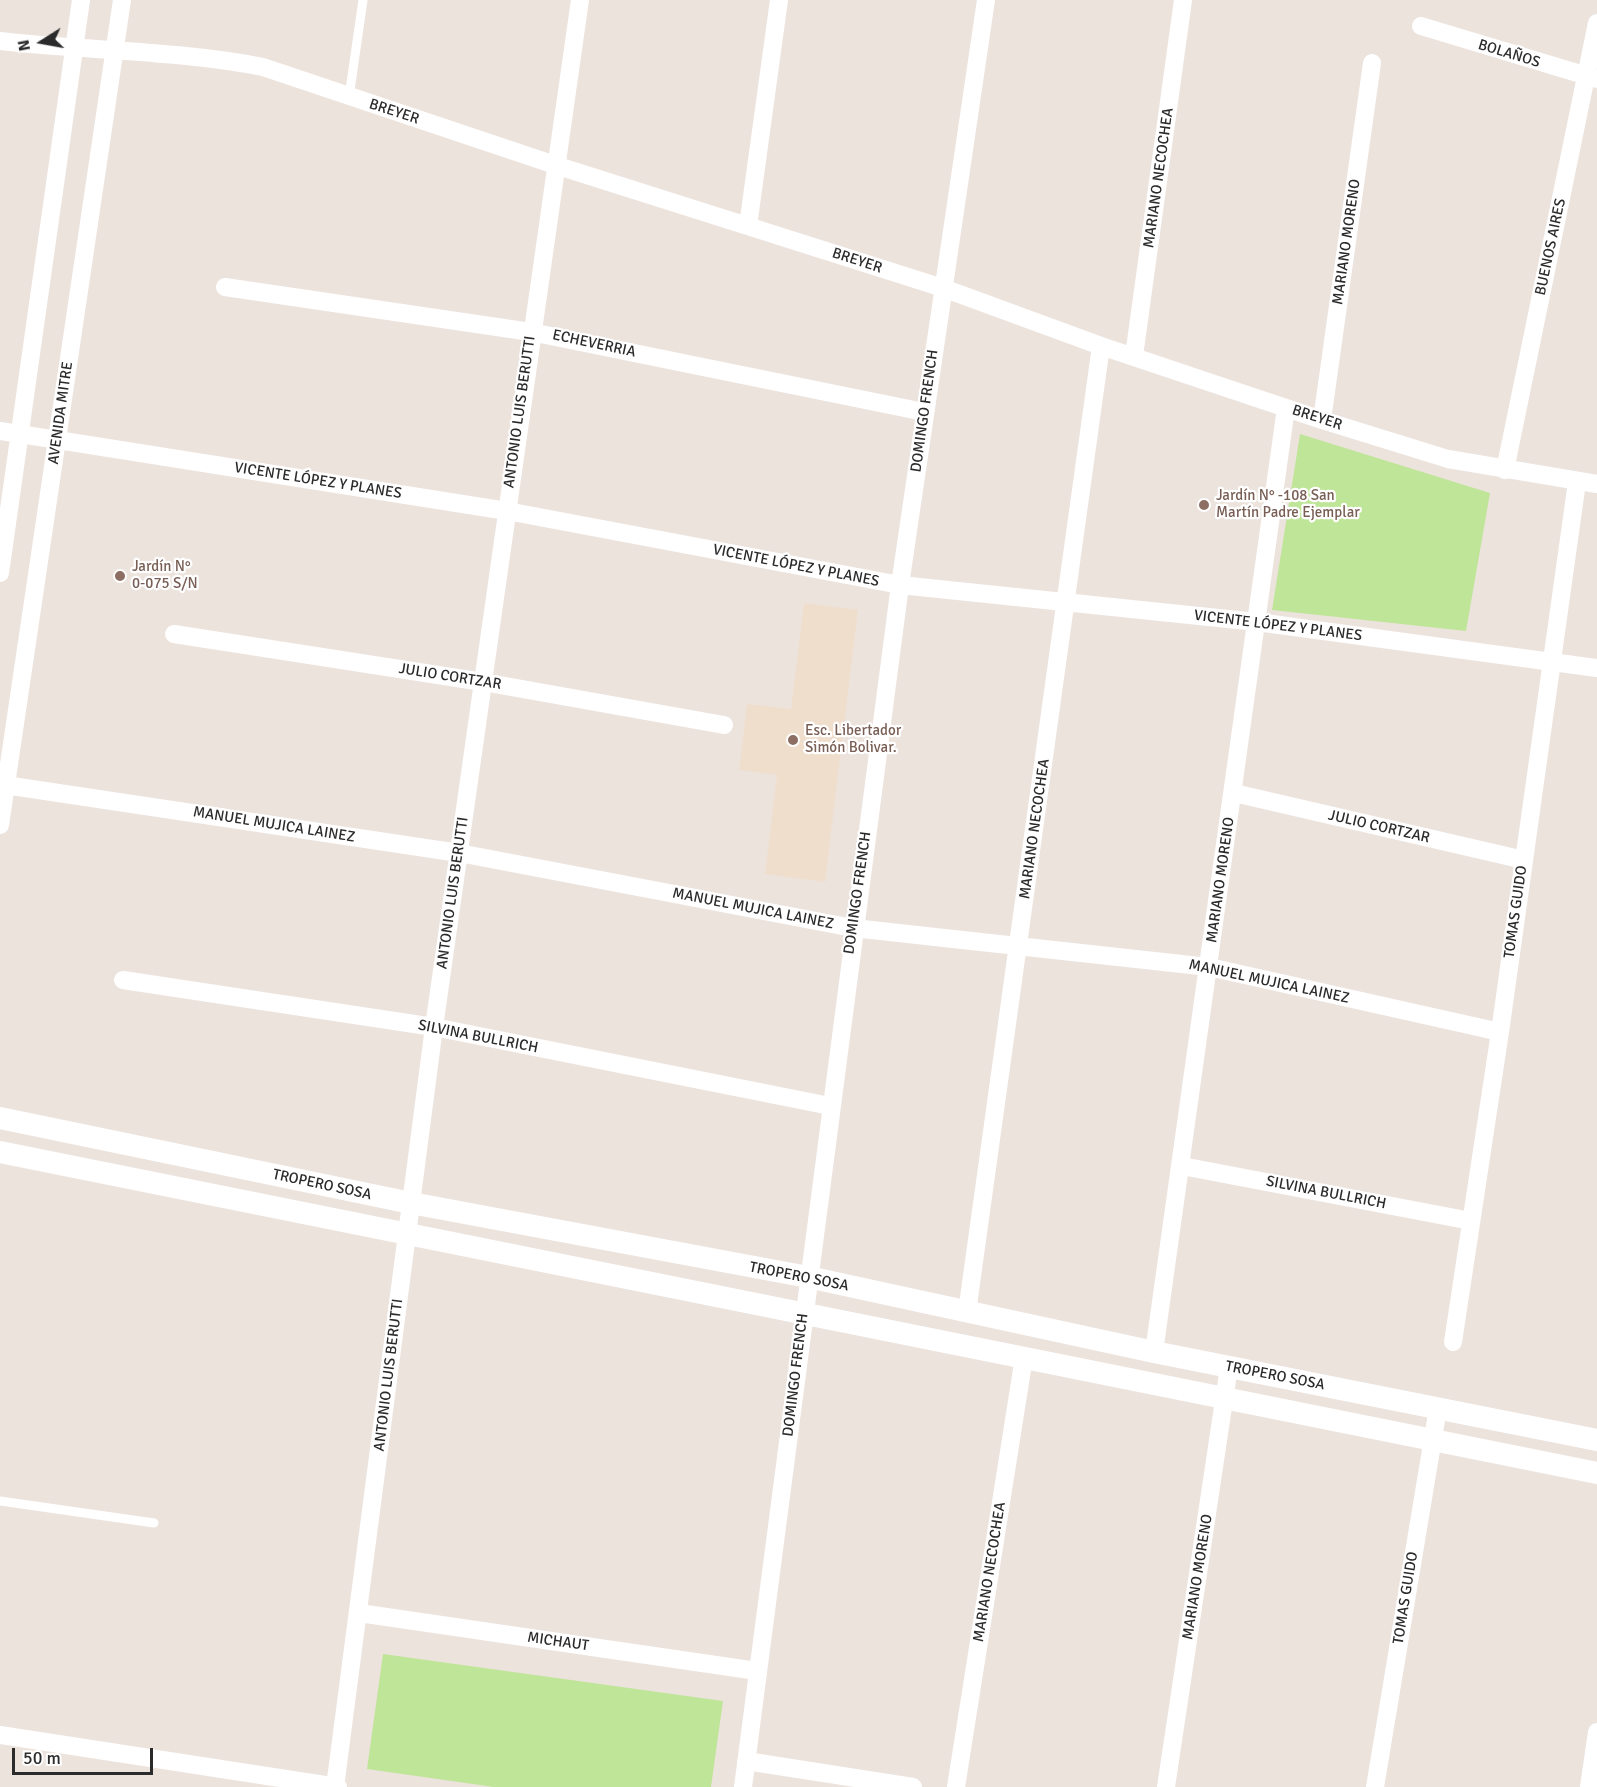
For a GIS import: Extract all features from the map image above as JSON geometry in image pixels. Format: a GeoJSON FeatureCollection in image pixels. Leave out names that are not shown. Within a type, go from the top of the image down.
{"type":"FeatureCollection","features":[{"type":"Feature","properties":{"kind":"street"},"geometry":{"type":"LineString","coordinates":[[0,573],[81,0]]}},
{"type":"Feature","properties":{"kind":"street","name":"AVENIDA MITRE"},"geometry":{"type":"LineString","coordinates":[[0,825],[122,0]]}},
{"type":"Feature","properties":{"kind":"street"},"geometry":{"type":"LineString","coordinates":[[748,226],[779,0]]}},
{"type":"Feature","properties":{"kind":"street","name":"DOMINGO FRENCH"},"geometry":{"type":"LineString","coordinates":[[743,1787],[830,1106],[900,585],[986,0]]}},
{"type":"Feature","properties":{"kind":"street","name":"MARIANO NECOCHEA"},"geometry":{"type":"LineString","coordinates":[[1134,356],[1183,0]]}},
{"type":"Feature","properties":{"kind":"street","name":"ANTONIO LUIS BERUTTI"},"geometry":{"type":"LineString","coordinates":[[336,1787],[434,1027],[579,1]]}},
{"type":"Feature","properties":{"kind":"street","name":"BUENOS AIRES"},"geometry":{"type":"LineString","coordinates":[[1505,470],[1592,77],[1597,23]]}},
{"type":"Feature","properties":{"kind":"street","name":"BOLAÑOS"},"geometry":{"type":"LineString","coordinates":[[1421,26],[1560,70],[1592,77]]}},
{"type":"Feature","properties":{"kind":"street","name":"BREYER"},"geometry":{"type":"LineString","coordinates":[[0,41],[75,50],[222,59],[262,67],[555,165],[943,288],[1101,346],[1322,420],[1448,459],[1597,484]]}},
{"type":"Feature","properties":{"kind":"street","name":"MARIANO MORENO"},"geometry":{"type":"LineString","coordinates":[[1322,420],[1372,63]]}},
{"type":"Feature","properties":{"kind":"street","name":"ECHEVERRIA"},"geometry":{"type":"LineString","coordinates":[[225,287],[531,332],[924,412]]}},
{"type":"Feature","properties":{"kind":"street","name":"MARIANO NECOCHEA"},"geometry":{"type":"LineString","coordinates":[[967,1312],[1101,346]]}},
{"type":"Feature","properties":{"kind":"street","name":"MARIANO MORENO"},"geometry":{"type":"LineString","coordinates":[[1154,1352],[1182,1166],[1286,408]]}},
{"type":"Feature","properties":{"kind":"street","name":"VICENTE LÓPEZ Y PLANES"},"geometry":{"type":"LineString","coordinates":[[0,431],[507,511],[900,585],[1257,622],[1597,668]]}},
{"type":"Feature","properties":{"kind":"street","name":"TOMAS GUIDO"},"geometry":{"type":"LineString","coordinates":[[1453,1342],[1500,1032],[1577,482]]}},
{"type":"Feature","properties":{"kind":"street","name":"JULIO CORTZAR"},"geometry":{"type":"LineString","coordinates":[[174,634],[483,682],[724,726]]}},
{"type":"Feature","properties":{"kind":"street","name":"MANUEL MUJICA LAINEZ"},"geometry":{"type":"LineString","coordinates":[[5,785],[459,853],[854,928],[1209,967],[1500,1032]]}},
{"type":"Feature","properties":{"kind":"street","name":"JULIO CORTZAR"},"geometry":{"type":"LineString","coordinates":[[1233,793],[1524,861]]}},
{"type":"Feature","properties":{"kind":"street","name":"SILVINA BULLRICH"},"geometry":{"type":"LineString","coordinates":[[123,980],[434,1027],[830,1106]]}},
{"type":"Feature","properties":{"kind":"street","name":"TROPERO SOSA"},"geometry":{"type":"LineString","coordinates":[[0,1118],[411,1203],[808,1277],[1154,1352],[1597,1440]]}},
{"type":"Feature","properties":{"kind":"street","name":"TROPERO SOSA"},"geometry":{"type":"LineString","coordinates":[[0,1152],[1597,1473]]}},
{"type":"Feature","properties":{"kind":"street","name":"SILVINA BULLRICH"},"geometry":{"type":"LineString","coordinates":[[1182,1166],[1471,1221]]}},
{"type":"Feature","properties":{"kind":"street","name":"MARIANO NECOCHEA"},"geometry":{"type":"LineString","coordinates":[[956,1787],[1024,1357]]}},
{"type":"Feature","properties":{"kind":"street","name":"MARIANO MORENO"},"geometry":{"type":"LineString","coordinates":[[1166,1787],[1229,1367]]}},
{"type":"Feature","properties":{"kind":"street","name":"TOMAS GUIDO"},"geometry":{"type":"LineString","coordinates":[[1375,1787],[1437,1408]]}},
{"type":"Feature","properties":{"kind":"street","name":"MICHAUT"},"geometry":{"type":"LineString","coordinates":[[359,1613],[757,1671]]}},
{"type":"Feature","properties":{"kind":"street"},"geometry":{"type":"LineString","coordinates":[[1589,1787],[1597,1732]]}},
{"type":"Feature","properties":{"kind":"street"},"geometry":{"type":"LineString","coordinates":[[0,1735],[336,1787]]}},
{"type":"Feature","properties":{"kind":"street"},"geometry":{"type":"LineString","coordinates":[[746,1761],[913,1787]]}},
{"type":"Feature","properties":{"kind":"lane"},"geometry":{"type":"LineString","coordinates":[[349,97],[363,0]]}},
{"type":"Feature","properties":{"kind":"lane"},"geometry":{"type":"LineString","coordinates":[[0,1501],[154,1523]]}},
{"type":"Feature","properties":{"kind":"shaded area","name":"Esc. Libertador Simón Bolivar."},"geometry":{"type":"Polygon","coordinates":[[[804,603],[858,610],[825,882],[765,874],[777,775],[739,770],[747,704],[791,709],[804,603]]]}},
{"type":"Feature","properties":{"kind":"green space"},"geometry":{"type":"Polygon","coordinates":[[[1300,434],[1490,493],[1466,631],[1272,610],[1300,434]]]}},
{"type":"Feature","properties":{"kind":"green space"},"geometry":{"type":"Polygon","coordinates":[[[383,1654],[723,1701],[711,1787],[494,1787],[367,1769],[383,1654]]]}},
{"type":"Feature","properties":{"kind":"place","name":"Jardín N° -108 San Martín Padre Ejemplar"},"geometry":{"type":"Point","coordinates":[1204,505]}},
{"type":"Feature","properties":{"kind":"place","name":"Jardín N° 0-075 S/N"},"geometry":{"type":"Point","coordinates":[120,576]}},
{"type":"Feature","properties":{"kind":"place","name":"Esc. Libertador Simón Bolivar."},"geometry":{"type":"Point","coordinates":[793,740]}}]}
